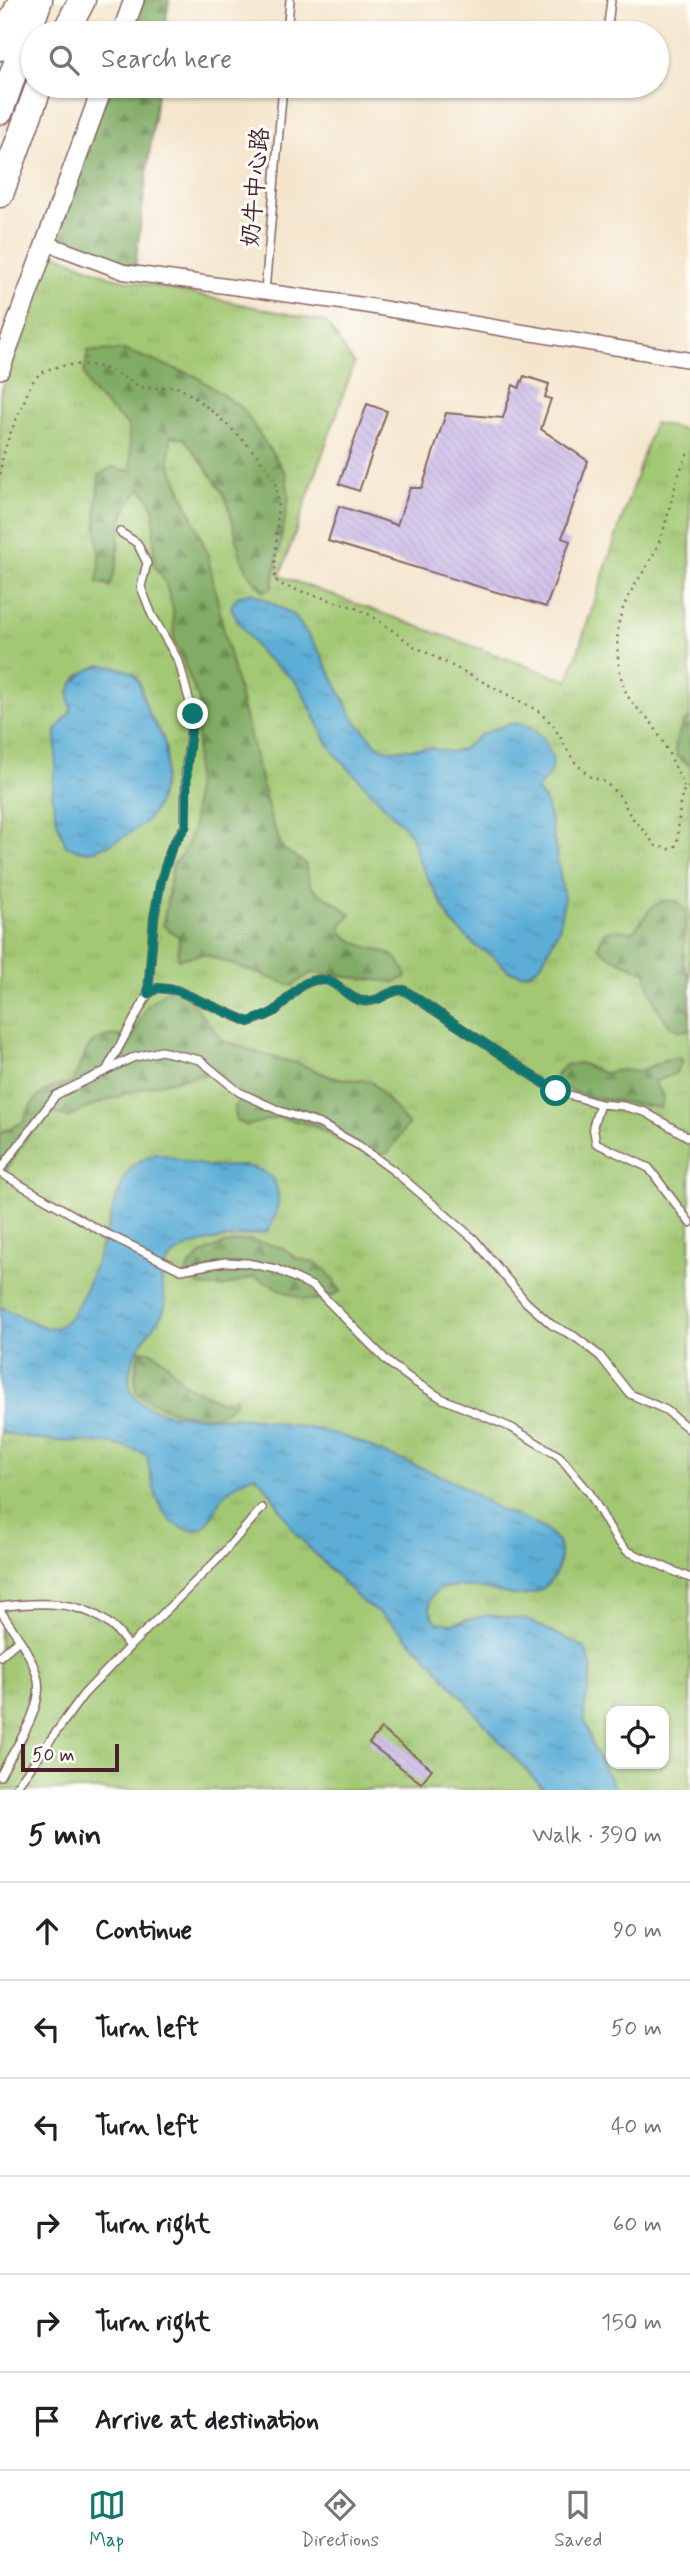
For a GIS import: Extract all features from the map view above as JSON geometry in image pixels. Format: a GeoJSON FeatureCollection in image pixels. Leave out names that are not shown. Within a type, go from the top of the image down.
{"type":"FeatureCollection","features":[{"type":"Feature","properties":{"kind":"highway"},"geometry":{"type":"LineString","coordinates":[[0,24],[12,0]]}},
{"type":"Feature","properties":{"kind":"highway"},"geometry":{"type":"LineString","coordinates":[[0,47],[22,0]]}},
{"type":"Feature","properties":{"kind":"highway"},"geometry":{"type":"LineString","coordinates":[[32,21],[39,0]]}},
{"type":"Feature","properties":{"kind":"highway"},"geometry":{"type":"LineString","coordinates":[[63,21],[71,0]]}},
{"type":"Feature","properties":{"kind":"highway"},"geometry":{"type":"LineString","coordinates":[[71,21],[82,0]]}},
{"type":"Feature","properties":{"kind":"highway"},"geometry":{"type":"LineString","coordinates":[[0,111],[21,51]]}},
{"type":"Feature","properties":{"kind":"highway"},"geometry":{"type":"LineString","coordinates":[[0,194],[35,98]]}},
{"type":"Feature","properties":{"kind":"street"},"geometry":{"type":"LineString","coordinates":[[126,21],[134,0]]}},
{"type":"Feature","properties":{"kind":"street"},"geometry":{"type":"LineString","coordinates":[[0,369],[99,98]]}},
{"type":"Feature","properties":{"kind":"street"},"geometry":{"type":"LineString","coordinates":[[46,243],[124,272],[363,305],[690,359]]}},
{"type":"Feature","properties":{"kind":"lane"},"geometry":{"type":"LineString","coordinates":[[288,21],[290,0]]}},
{"type":"Feature","properties":{"kind":"lane"},"geometry":{"type":"LineString","coordinates":[[608,21],[611,0]]}},
{"type":"Feature","properties":{"kind":"lane","name":"奶牛中心路"},"geometry":{"type":"LineString","coordinates":[[265,291],[282,98]]}},
{"type":"Feature","properties":{"kind":"lane"},"geometry":{"type":"LineString","coordinates":[[107,1070],[148,994],[154,918],[161,880],[172,846],[186,826],[187,767],[193,714],[179,662],[152,615],[141,587],[147,563],[137,543],[120,532]]}},
{"type":"Feature","properties":{"kind":"lane"},"geometry":{"type":"LineString","coordinates":[[148,994],[158,988],[176,990],[249,1022],[273,1012],[295,990],[315,980],[327,980],[360,1001],[379,1000],[396,989],[404,990],[556,1091],[600,1104],[645,1112],[690,1138]]}},
{"type":"Feature","properties":{"kind":"lane"},"geometry":{"type":"LineString","coordinates":[[690,1430],[666,1410],[630,1394],[600,1356],[574,1336],[552,1325],[527,1302],[474,1239],[358,1145],[320,1124],[280,1111],[239,1092],[201,1060],[161,1051],[132,1058],[56,1095],[0,1172],[101,1231],[181,1270],[225,1262],[247,1263],[283,1271],[314,1287],[388,1363],[415,1382],[443,1399],[512,1428],[559,1456],[589,1492],[626,1551],[690,1578]]}},
{"type":"Feature","properties":{"kind":"lane"},"geometry":{"type":"LineString","coordinates":[[600,1104],[593,1126],[596,1143],[649,1168],[690,1223]]}},
{"type":"Feature","properties":{"kind":"lane"},"geometry":{"type":"LineString","coordinates":[[14,1790],[83,1695],[217,1560],[262,1508]]}},
{"type":"Feature","properties":{"kind":"lane"},"geometry":{"type":"LineString","coordinates":[[0,1776],[34,1712],[38,1700],[38,1677],[0,1609],[29,1603],[81,1607],[119,1630],[129,1647]]}},
{"type":"Feature","properties":{"kind":"lane"},"geometry":{"type":"LineString","coordinates":[[0,1656],[19,1640]]}},
{"type":"Feature","properties":{"kind":"path"},"geometry":{"type":"LineString","coordinates":[[0,474],[3,448],[9,432],[34,380],[43,372],[81,364],[125,376],[144,388],[176,387],[193,396],[249,447],[266,465],[275,481],[275,580],[284,586],[356,608],[414,646],[537,710],[553,725],[574,761],[589,776],[605,782],[621,797],[630,816],[656,846],[670,849],[677,845],[680,804],[684,789],[659,734],[629,699],[623,684],[619,663],[619,620],[631,589],[658,547],[677,479],[690,450]]}},
{"type":"Feature","properties":{"kind":"path"},"geometry":{"type":"LineString","coordinates":[[684,789],[690,787]]}},
{"type":"Feature","properties":{"kind":"green space"},"geometry":{"type":"Polygon","coordinates":[[[143,0],[169,0],[166,21],[135,21],[143,0]]]}},
{"type":"Feature","properties":{"kind":"green space"},"geometry":{"type":"Polygon","coordinates":[[[105,98],[156,98],[135,267],[124,266],[57,242],[53,236],[105,98]]]}},
{"type":"Feature","properties":{"kind":"green space"},"geometry":{"type":"Polygon","coordinates":[[[51,252],[111,277],[326,322],[354,364],[280,576],[568,681],[654,423],[690,431],[690,1790],[0,1790],[0,395],[51,252]]]}},
{"type":"Feature","properties":{"kind":"green space"},"geometry":{"type":"Polygon","coordinates":[[[124,350],[195,376],[242,408],[286,474],[289,497],[272,588],[263,591],[253,580],[242,559],[227,502],[219,487],[185,439],[171,436],[169,462],[207,552],[226,641],[271,820],[283,849],[305,863],[308,878],[315,891],[351,914],[341,925],[343,933],[366,947],[392,955],[398,960],[407,977],[395,982],[311,973],[292,986],[204,954],[178,959],[179,937],[163,925],[173,864],[185,851],[193,829],[199,700],[174,640],[173,609],[165,582],[154,565],[154,508],[142,488],[125,511],[115,572],[110,586],[97,582],[100,566],[96,516],[99,475],[112,467],[132,471],[128,426],[90,390],[84,373],[88,351],[124,350]]]}},
{"type":"Feature","properties":{"kind":"green space"},"geometry":{"type":"Polygon","coordinates":[[[690,718],[690,766],[677,757],[675,744],[683,722],[690,718]]]}},
{"type":"Feature","properties":{"kind":"green space"},"geometry":{"type":"Polygon","coordinates":[[[663,901],[677,901],[686,910],[683,964],[690,978],[690,1029],[681,1030],[666,1021],[655,1002],[646,973],[611,957],[598,947],[604,932],[633,932],[652,907],[663,901]]]}},
{"type":"Feature","properties":{"kind":"green space"},"geometry":{"type":"Polygon","coordinates":[[[177,983],[222,1040],[300,1064],[331,1077],[372,1082],[408,1124],[388,1153],[370,1156],[312,1125],[278,1117],[247,1126],[236,1120],[235,1106],[243,1093],[214,1072],[138,1089],[67,1118],[53,1112],[27,1137],[7,1170],[0,1169],[0,1133],[23,1122],[41,1094],[73,1082],[88,1048],[94,1042],[109,1036],[120,1036],[127,1049],[147,1006],[177,983]]]}},
{"type":"Feature","properties":{"kind":"green space"},"geometry":{"type":"Polygon","coordinates":[[[678,1057],[682,1061],[675,1074],[654,1082],[664,1096],[661,1108],[588,1097],[557,1085],[556,1074],[566,1065],[580,1063],[603,1073],[622,1070],[640,1072],[664,1060],[678,1057]]]}},
{"type":"Feature","properties":{"kind":"green space"},"geometry":{"type":"Polygon","coordinates":[[[249,1240],[283,1248],[296,1258],[315,1263],[326,1270],[341,1291],[329,1297],[307,1300],[254,1277],[222,1287],[204,1287],[184,1276],[195,1260],[211,1249],[249,1240]]]}},
{"type":"Feature","properties":{"kind":"green space"},"geometry":{"type":"Polygon","coordinates":[[[141,1350],[160,1357],[192,1388],[221,1402],[237,1397],[230,1408],[219,1414],[205,1416],[190,1415],[159,1406],[136,1393],[136,1371],[141,1350]]]}},
{"type":"Feature","properties":{"kind":"water"},"geometry":{"type":"Polygon","coordinates":[[[251,592],[294,615],[319,651],[354,719],[377,745],[387,750],[431,748],[452,752],[463,749],[480,735],[515,723],[526,725],[543,738],[553,759],[550,773],[536,791],[545,801],[550,818],[564,898],[559,929],[541,964],[531,972],[521,974],[509,971],[494,957],[477,947],[452,923],[420,863],[410,833],[339,758],[328,744],[302,691],[293,679],[261,654],[238,621],[231,607],[237,597],[251,592]]]}},
{"type":"Feature","properties":{"kind":"water"},"geometry":{"type":"Polygon","coordinates":[[[102,665],[126,670],[137,677],[148,712],[164,741],[165,771],[158,800],[147,820],[110,844],[82,851],[66,846],[52,797],[56,730],[71,711],[69,697],[73,684],[86,672],[102,665]]]}},
{"type":"Feature","properties":{"kind":"water"},"geometry":{"type":"Polygon","coordinates":[[[156,1153],[208,1166],[243,1166],[256,1169],[273,1180],[277,1189],[277,1209],[268,1231],[191,1246],[167,1262],[162,1275],[164,1309],[133,1361],[129,1381],[131,1391],[148,1407],[162,1412],[255,1419],[308,1428],[358,1441],[449,1479],[497,1508],[548,1532],[558,1544],[560,1559],[555,1575],[542,1589],[532,1594],[518,1595],[468,1587],[444,1588],[435,1593],[430,1601],[430,1611],[439,1624],[451,1624],[488,1615],[527,1620],[586,1650],[592,1670],[584,1711],[585,1721],[594,1750],[616,1790],[545,1790],[433,1663],[391,1622],[358,1598],[296,1534],[256,1475],[227,1492],[204,1527],[193,1530],[181,1528],[164,1513],[147,1456],[113,1444],[28,1438],[0,1432],[0,1307],[43,1327],[62,1324],[75,1310],[86,1289],[126,1175],[139,1161],[156,1153]]]}},
{"type":"Feature","properties":{"kind":"building"},"geometry":{"type":"Polygon","coordinates":[[[524,376],[549,384],[545,397],[551,399],[541,429],[588,461],[562,538],[570,541],[546,607],[328,541],[339,506],[397,525],[410,488],[422,488],[446,413],[503,418],[513,385],[519,388],[524,376]]]}},
{"type":"Feature","properties":{"kind":"building"},"geometry":{"type":"Polygon","coordinates":[[[367,404],[387,411],[359,491],[339,484],[367,404]]]}},
{"type":"Feature","properties":{"kind":"building"},"geometry":{"type":"Polygon","coordinates":[[[381,1729],[432,1769],[421,1783],[369,1743],[381,1729]]]}},
{"type":"Feature","properties":{"kind":"route"},"geometry":{"type":"LineString","coordinates":[[193,714],[187,767],[186,826],[172,846],[161,880],[154,918],[148,994],[158,988],[176,990],[249,1022],[273,1012],[295,990],[315,980],[327,980],[360,1001],[379,1000],[396,989],[404,990],[556,1091]]}}]}
